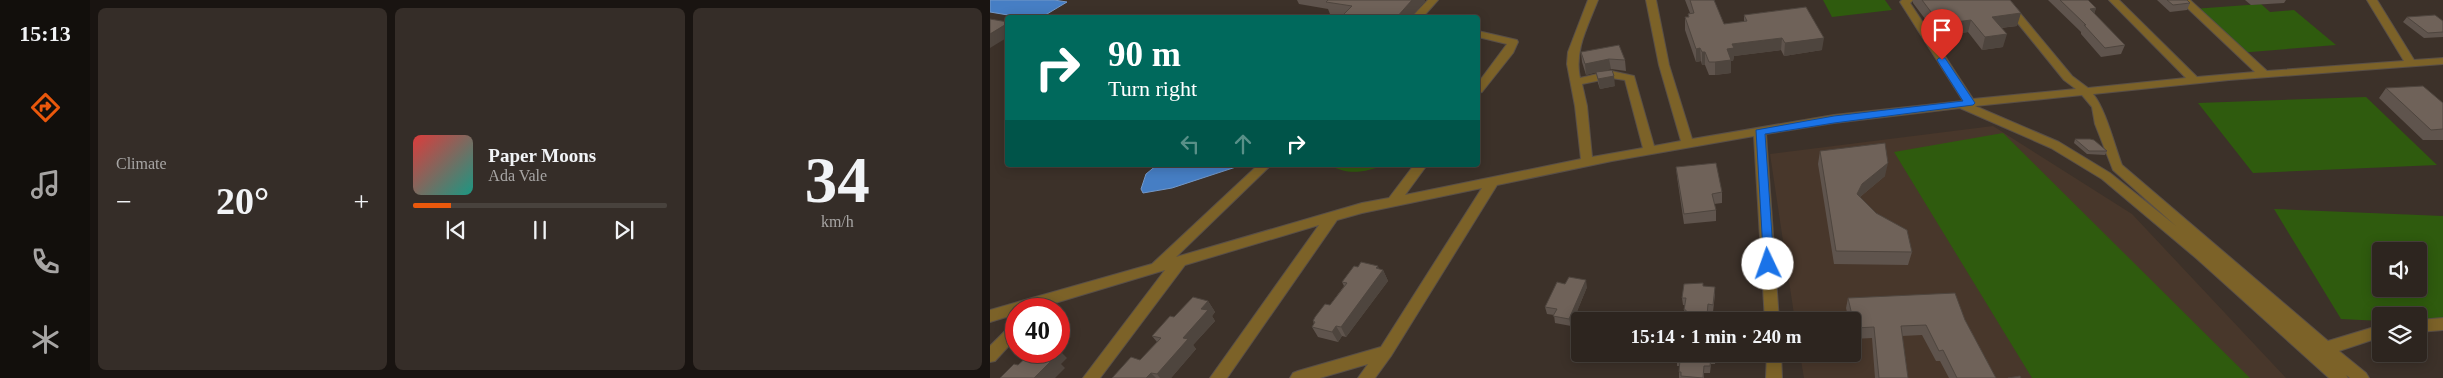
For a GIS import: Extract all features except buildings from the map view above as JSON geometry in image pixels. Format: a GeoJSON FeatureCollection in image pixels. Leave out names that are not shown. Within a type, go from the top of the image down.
{"type":"FeatureCollection","features":[{"type":"Feature","properties":{"kind":"street"},"geometry":{"type":"LineString","coordinates":[[1419,15],[1433,0]]}},
{"type":"Feature","properties":{"kind":"street"},"geometry":{"type":"LineString","coordinates":[[1587,162],[1572,64],[1573,52],[1593,0]]}},
{"type":"Feature","properties":{"kind":"street"},"geometry":{"type":"LineString","coordinates":[[1651,0],[1664,65],[1688,144]]}},
{"type":"Feature","properties":{"kind":"street"},"geometry":{"type":"LineString","coordinates":[[1908,0],[1905,2],[1965,104],[2056,145],[2106,176],[2200,254],[2340,378]]}},
{"type":"Feature","properties":{"kind":"street"},"geometry":{"type":"LineString","coordinates":[[2004,0],[2068,78],[2085,92],[2097,106],[2101,124],[2117,167],[2282,312],[2361,378]]}},
{"type":"Feature","properties":{"kind":"street"},"geometry":{"type":"LineString","coordinates":[[2114,0],[2195,81]]}},
{"type":"Feature","properties":{"kind":"street"},"geometry":{"type":"LineString","coordinates":[[2184,0],[2265,75]]}},
{"type":"Feature","properties":{"kind":"street"},"geometry":{"type":"LineString","coordinates":[[2372,0],[2411,64]]}},
{"type":"Feature","properties":{"kind":"street"},"geometry":{"type":"LineString","coordinates":[[1480,34],[1513,42],[1509,51],[1480,87]]}},
{"type":"Feature","properties":{"kind":"street"},"geometry":{"type":"LineString","coordinates":[[1061,298],[1156,268],[1332,217],[1393,202],[1587,162],[1688,144],[1834,120],[1965,104],[2195,81],[2442,63]]}},
{"type":"Feature","properties":{"kind":"street"},"geometry":{"type":"LineString","coordinates":[[1576,82],[1610,75],[1625,75],[1630,78],[1650,151]]}},
{"type":"Feature","properties":{"kind":"street"},"geometry":{"type":"LineString","coordinates":[[1760,132],[1771,312]]}},
{"type":"Feature","properties":{"kind":"street"},"geometry":{"type":"LineString","coordinates":[[1156,268],[1263,167]]}},
{"type":"Feature","properties":{"kind":"street"},"geometry":{"type":"LineString","coordinates":[[1393,202],[1419,167]]}},
{"type":"Feature","properties":{"kind":"street"},"geometry":{"type":"LineString","coordinates":[[1366,378],[1386,352],[1492,182]]}},
{"type":"Feature","properties":{"kind":"street"},"geometry":{"type":"LineString","coordinates":[[1218,378],[1332,217]]}},
{"type":"Feature","properties":{"kind":"street"},"geometry":{"type":"LineString","coordinates":[[1091,378],[1180,261]]}},
{"type":"Feature","properties":{"kind":"street"},"geometry":{"type":"LineString","coordinates":[[990,316],[1005,313]]}},
{"type":"Feature","properties":{"kind":"street"},"geometry":{"type":"LineString","coordinates":[[2427,325],[2443,324]]}},
{"type":"Feature","properties":{"kind":"street"},"geometry":{"type":"LineString","coordinates":[[2327,348],[2372,333]]}},
{"type":"Feature","properties":{"kind":"street"},"geometry":{"type":"LineString","coordinates":[[990,356],[1005,340]]}},
{"type":"Feature","properties":{"kind":"street"},"geometry":{"type":"LineString","coordinates":[[1298,378],[1386,352]]}},
{"type":"Feature","properties":{"kind":"street"},"geometry":{"type":"LineString","coordinates":[[1774,362],[1774,378]]}},
{"type":"Feature","properties":{"kind":"shaded area"},"geometry":{"type":"Polygon","coordinates":[[[1993,126],[2132,214],[2286,378],[1804,378],[1801,362],[1861,362],[1861,312],[1794,312],[1770,154],[1993,126]]]}},
{"type":"Feature","properties":{"kind":"green space"},"geometry":{"type":"Polygon","coordinates":[[[1823,0],[1885,0],[1892,10],[1832,17],[1823,0]]]}},
{"type":"Feature","properties":{"kind":"green space"},"geometry":{"type":"Polygon","coordinates":[[[2261,4],[2270,12],[2294,10],[2336,45],[2238,53],[2193,9],[2261,4]]]}},
{"type":"Feature","properties":{"kind":"green space"},"geometry":{"type":"Polygon","coordinates":[[[2366,97],[2437,165],[2253,173],[2198,103],[2366,97]]]}},
{"type":"Feature","properties":{"kind":"green space"},"geometry":{"type":"Polygon","coordinates":[[[2003,133],[2250,378],[2032,378],[1894,152],[2003,133]]]}},
{"type":"Feature","properties":{"kind":"green space"},"geometry":{"type":"Polygon","coordinates":[[[1335,167],[1379,167],[1357,172],[1344,171],[1335,167]]]}},
{"type":"Feature","properties":{"kind":"green space"},"geometry":{"type":"Polygon","coordinates":[[[2274,209],[2443,216],[2443,324],[2427,323],[2427,307],[2372,307],[2372,321],[2341,319],[2274,209]]]}},
{"type":"Feature","properties":{"kind":"water"},"geometry":{"type":"Polygon","coordinates":[[[990,0],[1054,0],[1067,2],[1045,15],[1008,15],[990,12],[990,0]]]}},
{"type":"Feature","properties":{"kind":"water"},"geometry":{"type":"Polygon","coordinates":[[[1155,167],[1236,167],[1172,188],[1143,193],[1141,189],[1146,174],[1155,167]]]}},
{"type":"Feature","properties":{"kind":"route"},"geometry":{"type":"LineString","coordinates":[[1768,264],[1760,132],[1834,120],[1970,103],[1942,60]]}}]}
